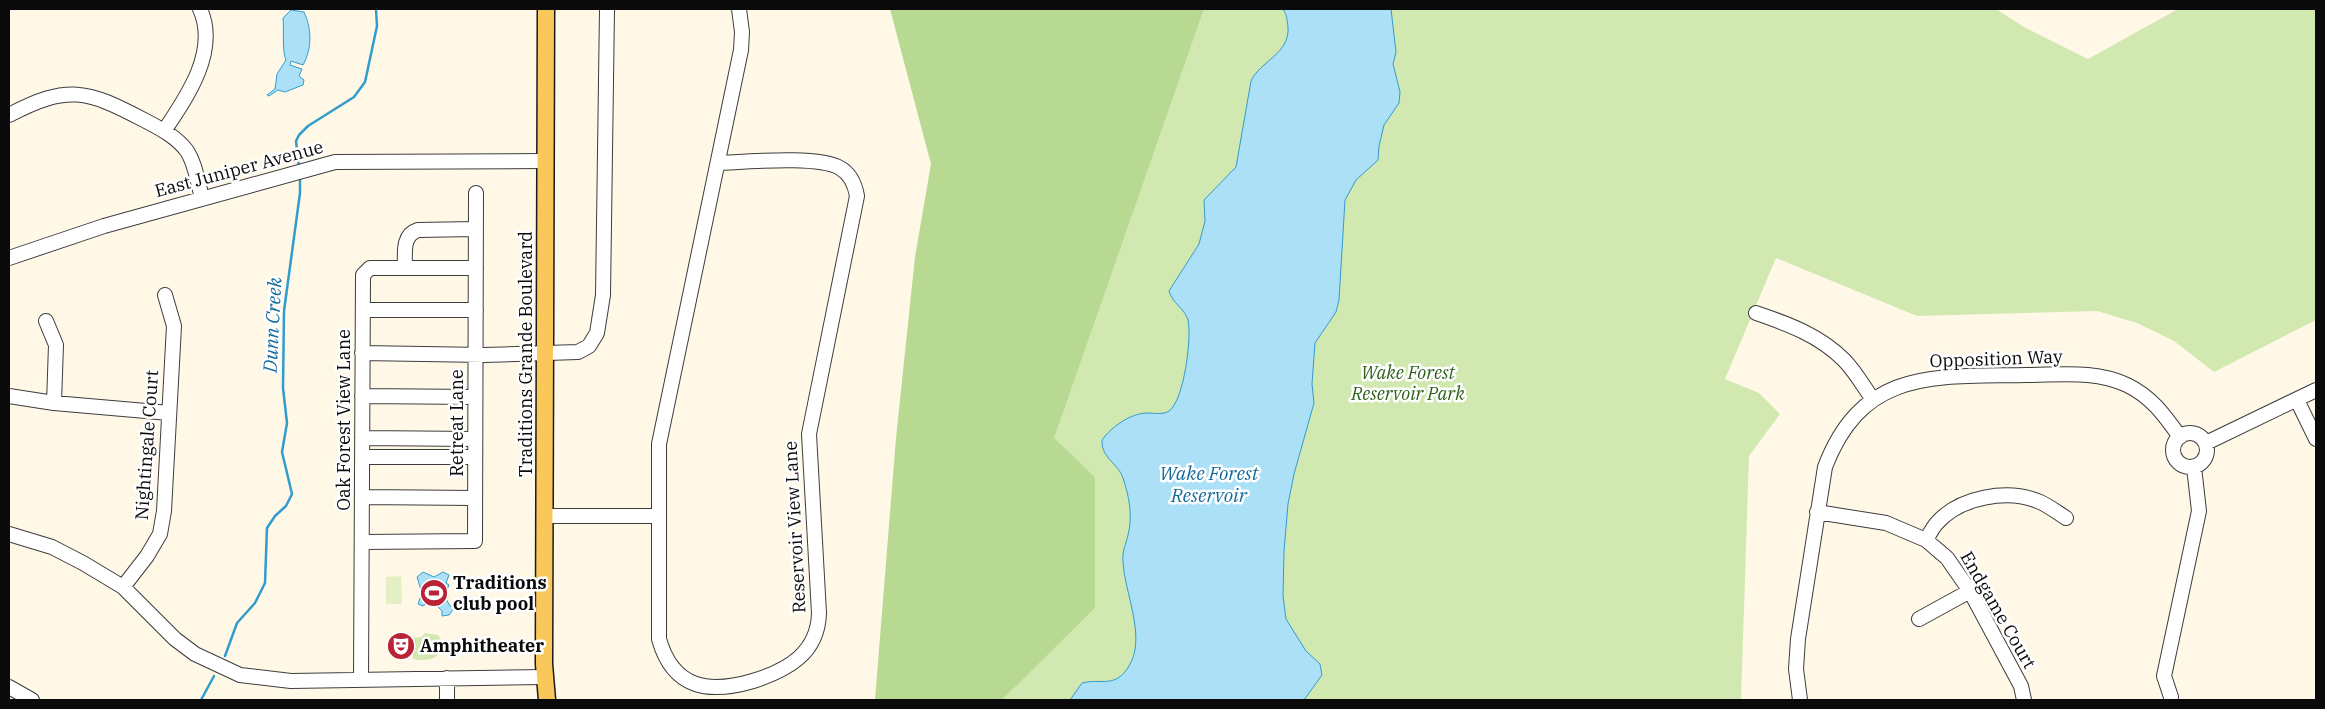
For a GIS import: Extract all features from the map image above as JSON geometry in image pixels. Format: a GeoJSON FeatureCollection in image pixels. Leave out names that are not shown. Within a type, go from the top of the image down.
{"type":"FeatureCollection","features":[{"type":"Feature","properties":{"kind":"main road","name":"Traditions Grande Boulevard"},"geometry":{"type":"LineString","coordinates":[[546,9],[545,677],[547,700]]}},
{"type":"Feature","properties":{"kind":"street"},"geometry":{"type":"LineString","coordinates":[[164,131],[203,60],[207,36],[200,9]]}},
{"type":"Feature","properties":{"kind":"street"},"geometry":{"type":"LineString","coordinates":[[362,353],[546,354],[578,352],[589,346],[597,333],[603,295],[607,9]]}},
{"type":"Feature","properties":{"kind":"street","name":"Reservoir View Lane"},"geometry":{"type":"LineString","coordinates":[[718,163],[810,161],[832,164],[847,174],[853,181],[857,196],[810,428],[809,455],[819,613],[816,632],[809,648],[802,656],[778,672],[725,688],[704,687],[694,684],[676,671],[664,656],[659,639],[659,444],[686,302],[718,163],[741,50],[742,26],[739,9]]}},
{"type":"Feature","properties":{"kind":"street"},"geometry":{"type":"LineString","coordinates":[[9,115],[43,98],[65,93],[86,94],[103,99],[176,139],[188,153],[194,166],[202,197]]}},
{"type":"Feature","properties":{"kind":"street","name":"East Juniper Avenue"},"geometry":{"type":"LineString","coordinates":[[9,258],[104,226],[321,165],[368,161],[546,161]]}},
{"type":"Feature","properties":{"kind":"street","name":"Retreat Lane"},"geometry":{"type":"LineString","coordinates":[[362,542],[475,541],[476,192]]}},
{"type":"Feature","properties":{"kind":"street"},"geometry":{"type":"LineString","coordinates":[[405,268],[406,243],[412,232],[418,230],[475,228]]}},
{"type":"Feature","properties":{"kind":"street","name":"Oak Forest View Lane"},"geometry":{"type":"LineString","coordinates":[[361,680],[363,275],[370,268],[476,268]]}},
{"type":"Feature","properties":{"kind":"street","name":"Nightingale Court"},"geometry":{"type":"LineString","coordinates":[[123,587],[147,556],[160,534],[164,511],[174,326],[165,295]]}},
{"type":"Feature","properties":{"kind":"street"},"geometry":{"type":"LineString","coordinates":[[363,310],[476,310]]}},
{"type":"Feature","properties":{"kind":"street"},"geometry":{"type":"LineString","coordinates":[[1756,313],[1798,328],[1822,342],[1844,360],[1873,400]]}},
{"type":"Feature","properties":{"kind":"street"},"geometry":{"type":"LineString","coordinates":[[46,321],[56,345],[54,403]]}},
{"type":"Feature","properties":{"kind":"street","name":"Opposition Way"},"geometry":{"type":"LineString","coordinates":[[1800,700],[1796,668],[1798,640],[1825,467],[1835,440],[1855,416],[1873,400],[1900,385],[1934,377],[2095,374],[2128,385],[2158,405],[2180,437]]}},
{"type":"Feature","properties":{"kind":"street"},"geometry":{"type":"LineString","coordinates":[[2206,443],[2316,390]]}},
{"type":"Feature","properties":{"kind":"street"},"geometry":{"type":"LineString","coordinates":[[9,396],[54,403],[169,413]]}},
{"type":"Feature","properties":{"kind":"street"},"geometry":{"type":"LineString","coordinates":[[362,396],[475,397]]}},
{"type":"Feature","properties":{"kind":"street"},"geometry":{"type":"LineString","coordinates":[[2297,400],[2316,438]]}},
{"type":"Feature","properties":{"kind":"street"},"geometry":{"type":"LineString","coordinates":[[2194,434],[2206,443],[2205,459],[2194,467],[2182,465],[2175,456],[2174,446],[2180,437],[2194,434]]}},
{"type":"Feature","properties":{"kind":"street"},"geometry":{"type":"LineString","coordinates":[[362,438],[475,439]]}},
{"type":"Feature","properties":{"kind":"street"},"geometry":{"type":"LineString","coordinates":[[362,457],[475,457]]}},
{"type":"Feature","properties":{"kind":"street"},"geometry":{"type":"LineString","coordinates":[[2172,697],[2164,676],[2199,511],[2194,467]]}},
{"type":"Feature","properties":{"kind":"street"},"geometry":{"type":"LineString","coordinates":[[1926,540],[1937,523],[1953,511],[1976,499],[1993,496],[2020,496],[2040,502],[2066,518]]}},
{"type":"Feature","properties":{"kind":"street"},"geometry":{"type":"LineString","coordinates":[[362,497],[475,498]]}},
{"type":"Feature","properties":{"kind":"street","name":"Endgame Court"},"geometry":{"type":"LineString","coordinates":[[1817,512],[1886,523],[1926,540],[1947,558],[1970,591],[2021,686],[2024,700]]}},
{"type":"Feature","properties":{"kind":"street"},"geometry":{"type":"LineString","coordinates":[[545,516],[658,516]]}},
{"type":"Feature","properties":{"kind":"street"},"geometry":{"type":"LineString","coordinates":[[9,534],[52,547],[123,587],[175,639],[195,654],[231,671],[271,680],[545,677]]}},
{"type":"Feature","properties":{"kind":"street"},"geometry":{"type":"LineString","coordinates":[[1919,619],[1970,591]]}},
{"type":"Feature","properties":{"kind":"street"},"geometry":{"type":"LineString","coordinates":[[447,678],[447,700]]}},
{"type":"Feature","properties":{"kind":"street"},"geometry":{"type":"LineString","coordinates":[[9,687],[32,700]]}},
{"type":"Feature","properties":{"kind":"green space"},"geometry":{"type":"Polygon","coordinates":[[[890,9],[1204,9],[1054,438],[1095,477],[1095,608],[1002,700],[875,700],[896,438],[915,257],[931,164],[890,9]]]}},
{"type":"Feature","properties":{"kind":"green space","name":"Wake Forest Reservoir Park"},"geometry":{"type":"Polygon","coordinates":[[[1204,9],[1996,9],[2024,27],[2088,59],[2178,9],[2316,9],[2316,320],[2214,372],[2174,341],[2137,323],[2097,311],[1917,316],[1776,258],[1725,379],[1759,393],[1780,414],[1749,456],[1741,700],[1002,700],[1095,608],[1095,477],[1053,438],[1204,9]]]}},
{"type":"Feature","properties":{"kind":"green space"},"geometry":{"type":"Polygon","coordinates":[[[401,576],[402,604],[386,604],[386,577],[401,576]]]}},
{"type":"Feature","properties":{"kind":"green space"},"geometry":{"type":"Polygon","coordinates":[[[425,633],[438,635],[444,644],[442,649],[437,656],[428,660],[413,659],[412,638],[421,637],[425,633]]]}},
{"type":"Feature","properties":{"kind":"water","name":"Wake Forest Reservoir"},"geometry":{"type":"Polygon","coordinates":[[[1283,9],[1391,9],[1396,52],[1393,64],[1400,92],[1399,103],[1384,125],[1378,160],[1356,180],[1345,200],[1339,300],[1336,312],[1315,343],[1312,384],[1314,403],[1294,474],[1288,504],[1283,596],[1286,619],[1306,651],[1320,664],[1322,675],[1304,700],[1070,700],[1082,683],[1119,678],[1129,666],[1134,654],[1136,642],[1135,628],[1124,573],[1123,557],[1130,521],[1130,506],[1121,473],[1104,451],[1102,440],[1116,426],[1134,415],[1169,411],[1179,395],[1186,368],[1189,328],[1186,316],[1169,291],[1199,244],[1205,221],[1204,200],[1236,167],[1251,81],[1255,74],[1280,51],[1287,36],[1287,20],[1283,9]]]}},
{"type":"Feature","properties":{"kind":"water"},"geometry":{"type":"Polygon","coordinates":[[[291,10],[304,12],[310,32],[308,52],[303,65],[291,61],[290,65],[302,69],[299,76],[304,80],[303,85],[285,92],[278,90],[269,96],[267,95],[275,89],[277,74],[286,60],[283,18],[291,10]]]}},
{"type":"Feature","properties":{"kind":"water","name":"Traditions club pool"},"geometry":{"type":"Polygon","coordinates":[[[423,572],[434,577],[443,572],[449,575],[446,583],[449,585],[446,592],[448,597],[446,599],[450,606],[455,607],[449,615],[442,616],[442,611],[434,603],[429,602],[423,606],[418,604],[422,593],[417,577],[423,572]]]}},
{"type":"Feature","properties":{"kind":"waterway","name":"Dunn Creek"},"geometry":{"type":"LineString","coordinates":[[299,167],[296,141],[299,135],[308,126],[354,97],[365,82],[377,26],[376,9]]}},
{"type":"Feature","properties":{"kind":"waterway","name":"Dunn Creek"},"geometry":{"type":"LineString","coordinates":[[225,656],[237,623],[255,603],[265,583],[267,528],[275,516],[286,506],[292,494],[282,452],[287,423],[283,388],[284,311],[300,193],[300,178]]}},
{"type":"Feature","properties":{"kind":"waterway","name":"Dunn Creek"},"geometry":{"type":"LineString","coordinates":[[201,700],[214,676]]}},
{"type":"Feature","properties":{"kind":"place","name":"Traditions club pool"},"geometry":{"type":"Point","coordinates":[434,593]}},
{"type":"Feature","properties":{"kind":"place","name":"Amphitheater"},"geometry":{"type":"Point","coordinates":[401,646]}}]}
